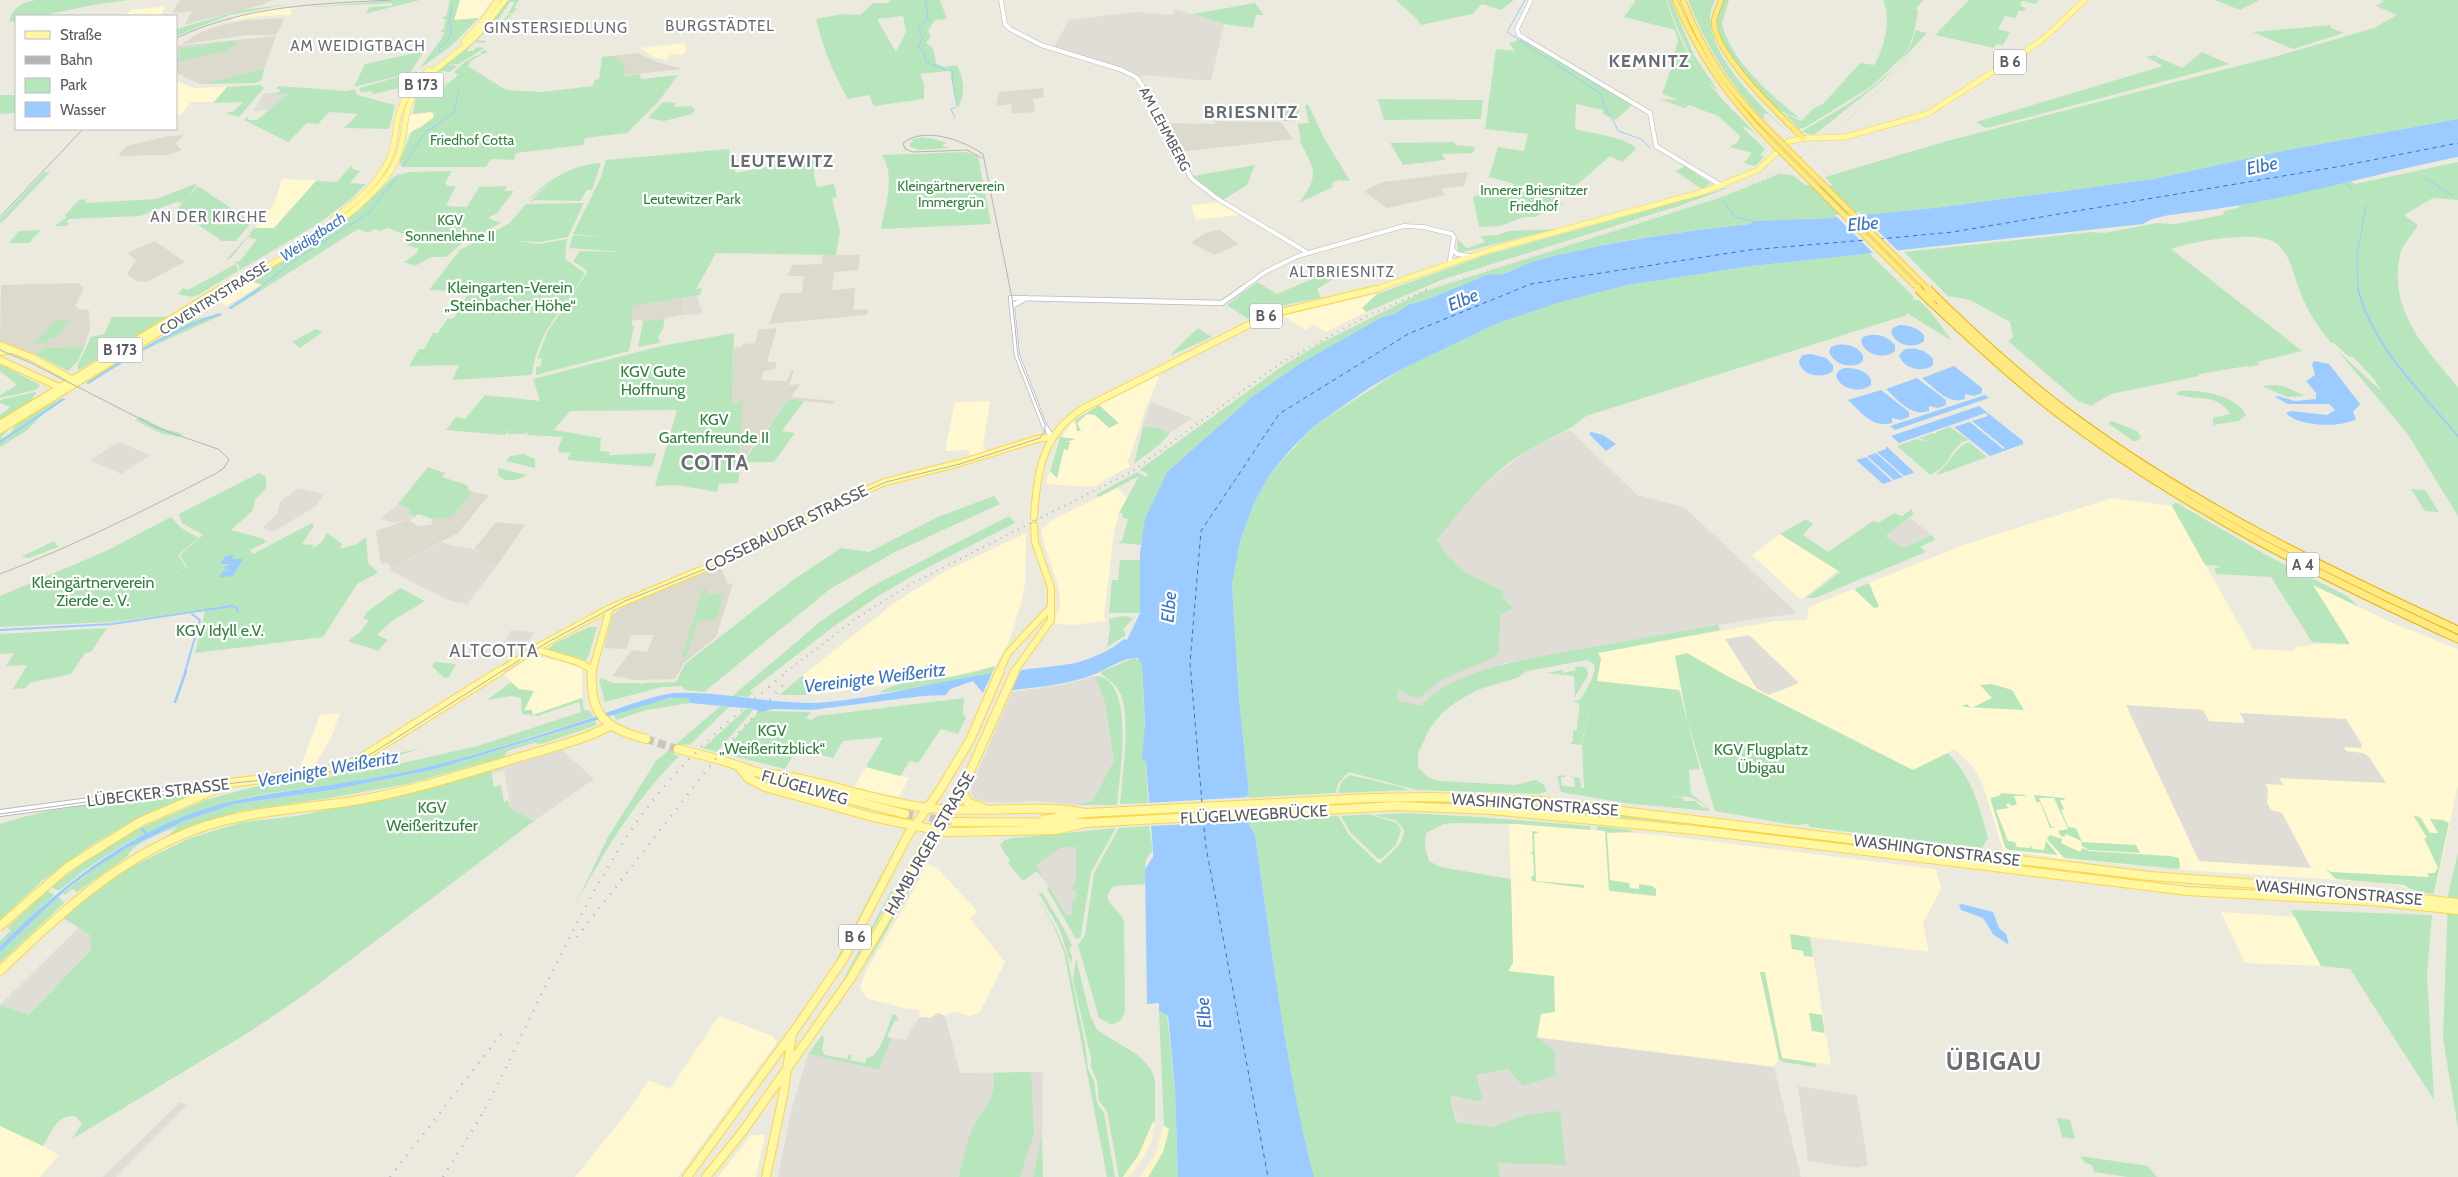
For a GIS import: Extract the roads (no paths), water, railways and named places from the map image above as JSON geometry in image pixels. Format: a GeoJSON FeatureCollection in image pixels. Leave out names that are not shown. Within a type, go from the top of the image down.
{"type":"FeatureCollection","features":[{"type":"Feature","properties":{"kind":"highway","name":"A 4"},"geometry":{"type":"LineString","coordinates":[[1675,0],[1692,41],[1709,70],[1730,98],[1940,301],[2024,378],[2092,430],[2136,460],[2248,528],[2291,551],[2458,630]]}},
{"type":"Feature","properties":{"kind":"highway","name":"A 4"},"geometry":{"type":"LineString","coordinates":[[1683,0],[1697,36],[1717,72],[1775,142],[1931,302],[2013,379],[2087,436],[2153,480],[2292,560],[2458,639]]}},
{"type":"Feature","properties":{"kind":"highway"},"geometry":{"type":"LineString","coordinates":[[1719,0],[1714,22],[1727,54],[1756,92],[1803,138]]}},
{"type":"Feature","properties":{"kind":"highway"},"geometry":{"type":"LineString","coordinates":[[1719,0],[1712,11],[1711,23],[1724,54],[1755,96],[1796,139]]}},
{"type":"Feature","properties":{"kind":"main road","name":"COVENTRYSTRASSE"},"geometry":{"type":"LineString","coordinates":[[0,430],[325,225],[362,196],[376,182],[388,163],[393,150],[399,112],[408,94],[421,77],[475,30],[498,0]]}},
{"type":"Feature","properties":{"kind":"main road","name":"COVENTRYSTRASSE"},"geometry":{"type":"LineString","coordinates":[[0,424],[318,235],[369,197],[383,182],[396,163],[402,144],[407,111],[415,93],[434,72],[482,30],[505,0]]}},
{"type":"Feature","properties":{"kind":"main road","name":"B 6"},"geometry":{"type":"LineString","coordinates":[[1052,437],[1082,408],[1268,315],[1307,304],[1367,292],[1470,256],[1722,186],[1758,170],[1786,143],[1796,139],[1845,137],[1927,114],[2041,42],[2085,0]]}},
{"type":"Feature","properties":{"kind":"main road"},"geometry":{"type":"LineString","coordinates":[[0,345],[33,358],[75,381]]}},
{"type":"Feature","properties":{"kind":"main road"},"geometry":{"type":"LineString","coordinates":[[0,352],[13,350]]}},
{"type":"Feature","properties":{"kind":"main road"},"geometry":{"type":"LineString","coordinates":[[0,360],[66,389]]}},
{"type":"Feature","properties":{"kind":"main road"},"geometry":{"type":"LineString","coordinates":[[1034,517],[1036,493],[1052,437]]}},
{"type":"Feature","properties":{"kind":"main road","name":"COSSEBAUDER STRASSE"},"geometry":{"type":"LineString","coordinates":[[610,608],[734,556],[769,533],[885,482],[960,463],[1037,438],[1052,437]]}},
{"type":"Feature","properties":{"kind":"main road","name":"HAMBURGER STRASSE"},"geometry":{"type":"LineString","coordinates":[[706,1177],[723,1158],[848,983],[935,829],[962,788],[1016,668],[1051,620],[1050,580],[1035,542],[1034,526]]}},
{"type":"Feature","properties":{"kind":"main road","name":"HAMBURGER STRASSE"},"geometry":{"type":"LineString","coordinates":[[686,1177],[793,1032],[844,958],[885,877],[915,825],[928,808],[970,740],[1000,670],[1012,649],[1051,607]]}},
{"type":"Feature","properties":{"kind":"main road"},"geometry":{"type":"LineString","coordinates":[[535,649],[610,608]]}},
{"type":"Feature","properties":{"kind":"main road"},"geometry":{"type":"LineString","coordinates":[[610,608],[591,669],[591,693],[596,708],[608,724],[646,739]]}},
{"type":"Feature","properties":{"kind":"main road"},"geometry":{"type":"LineString","coordinates":[[535,649],[544,654],[584,664],[591,669]]}},
{"type":"Feature","properties":{"kind":"main road","name":"LÜBECKER STRASSE"},"geometry":{"type":"LineString","coordinates":[[234,782],[325,772],[355,762],[535,649]]}},
{"type":"Feature","properties":{"kind":"main road"},"geometry":{"type":"LineString","coordinates":[[0,971],[73,902],[96,884],[132,859],[193,831],[247,816],[364,799],[452,778],[558,746],[608,724]]}},
{"type":"Feature","properties":{"kind":"main road","name":"FLÜGELWEG"},"geometry":{"type":"LineString","coordinates":[[678,749],[905,814]]}},
{"type":"Feature","properties":{"kind":"main road"},"geometry":{"type":"LineString","coordinates":[[739,766],[748,778],[765,787],[873,818],[935,829],[964,833],[1005,832],[1055,830],[1086,823]]}},
{"type":"Feature","properties":{"kind":"main road"},"geometry":{"type":"LineString","coordinates":[[753,772],[802,778],[948,811],[1043,808],[1086,813]]}},
{"type":"Feature","properties":{"kind":"main road"},"geometry":{"type":"LineString","coordinates":[[0,926],[44,884],[94,848],[152,816],[234,782]]}},
{"type":"Feature","properties":{"kind":"main road"},"geometry":{"type":"LineString","coordinates":[[962,788],[967,802],[992,811]]}},
{"type":"Feature","properties":{"kind":"main road","name":"FLÜGELWEGBRÜCKE"},"geometry":{"type":"LineString","coordinates":[[1086,813],[1353,798],[1416,797]]}},
{"type":"Feature","properties":{"kind":"main road","name":"WASHINGTONSTRASSE"},"geometry":{"type":"LineString","coordinates":[[1416,797],[1488,798],[1577,804],[2150,876],[2352,891],[2435,904],[2458,910]]}},
{"type":"Feature","properties":{"kind":"main road","name":"FLÜGELWEGBRÜCKE"},"geometry":{"type":"LineString","coordinates":[[1086,823],[1422,806]]}},
{"type":"Feature","properties":{"kind":"main road","name":"WASHINGTONSTRASSE"},"geometry":{"type":"LineString","coordinates":[[1422,806],[1548,814],[1678,828],[2187,891],[2435,904],[2458,903]]}},
{"type":"Feature","properties":{"kind":"main road"},"geometry":{"type":"LineString","coordinates":[[1042,820],[1086,813]]}},
{"type":"Feature","properties":{"kind":"main road"},"geometry":{"type":"LineString","coordinates":[[955,822],[1042,820],[1086,823]]}},
{"type":"Feature","properties":{"kind":"main road","name":"HAMBURGER STRASSE"},"geometry":{"type":"LineString","coordinates":[[786,1071],[793,1032]]}},
{"type":"Feature","properties":{"kind":"main road","name":"B 6"},"geometry":{"type":"LineString","coordinates":[[766,1177],[786,1071]]}},
{"type":"Feature","properties":{"kind":"street","name":"AM LEHMBERG"},"geometry":{"type":"LineString","coordinates":[[1001,0],[1005,24],[1010,29],[1041,46],[1122,70],[1136,77],[1142,85],[1158,122],[1192,179],[1218,199],[1308,253]]}},
{"type":"Feature","properties":{"kind":"street"},"geometry":{"type":"LineString","coordinates":[[1531,0],[1517,29],[1519,35],[1650,113],[1654,145],[1659,150],[1722,186]]}},
{"type":"Feature","properties":{"kind":"street"},"geometry":{"type":"LineString","coordinates":[[1052,437],[1044,425],[1017,355],[1011,298],[1222,303],[1265,272],[1289,260],[1404,226],[1423,226],[1452,234],[1454,237],[1450,260],[1452,262]]}},
{"type":"Feature","properties":{"kind":"street"},"geometry":{"type":"LineString","coordinates":[[1452,250],[1457,254],[1470,256]]}},
{"type":"Feature","properties":{"kind":"street"},"geometry":{"type":"LineString","coordinates":[[1012,306],[1026,298]]}},
{"type":"Feature","properties":{"kind":"street","name":"LÜBECKER STRASSE"},"geometry":{"type":"LineString","coordinates":[[0,813],[234,782]]}},
{"type":"Feature","properties":{"kind":"water","name":"Elbe"},"geometry":{"type":"Polygon","coordinates":[[[2458,119],[2458,157],[2272,199],[2165,216],[2143,224],[1752,266],[1628,285],[1561,302],[1496,324],[1402,369],[1369,388],[1313,427],[1270,474],[1254,503],[1240,541],[1232,585],[1239,699],[1249,793],[1245,798],[1247,821],[1255,835],[1287,1050],[1314,1177],[1178,1177],[1175,1088],[1168,1016],[1159,1011],[1159,1003],[1147,1004],[1145,869],[1153,857],[1153,851],[1146,761],[1142,759],[1145,723],[1142,665],[1138,658],[1121,661],[1095,674],[1055,685],[983,693],[973,681],[950,689],[946,695],[922,696],[811,710],[774,709],[761,712],[754,709],[690,703],[688,698],[669,698],[436,769],[332,790],[235,804],[184,821],[125,849],[68,888],[0,952],[0,946],[56,895],[114,852],[179,818],[215,806],[253,797],[387,776],[431,766],[536,736],[645,700],[673,693],[712,694],[770,701],[828,702],[877,695],[974,676],[1076,663],[1102,653],[1124,639],[1127,640],[1140,613],[1140,553],[1145,519],[1167,472],[1253,396],[1301,363],[1382,317],[1394,314],[1410,304],[1426,300],[1489,274],[1506,273],[1535,261],[1588,248],[1669,234],[1750,224],[1753,221],[1832,218],[1943,207],[2153,179],[2287,150],[2458,119]]]}},
{"type":"Feature","properties":{"kind":"water"},"geometry":{"type":"Polygon","coordinates":[[[1899,325],[1910,326],[1919,330],[1924,335],[1924,341],[1910,346],[1896,340],[1891,332],[1893,328],[1899,325]]]}},
{"type":"Feature","properties":{"kind":"water"},"geometry":{"type":"Polygon","coordinates":[[[1870,335],[1887,338],[1895,345],[1895,351],[1886,355],[1870,353],[1861,341],[1863,337],[1870,335]]]}},
{"type":"Feature","properties":{"kind":"water"},"geometry":{"type":"Polygon","coordinates":[[[1844,344],[1855,347],[1863,355],[1863,361],[1849,366],[1839,363],[1829,352],[1831,347],[1844,344]]]}},
{"type":"Feature","properties":{"kind":"water"},"geometry":{"type":"Polygon","coordinates":[[[1913,348],[1924,351],[1933,359],[1933,365],[1924,369],[1908,366],[1901,360],[1899,355],[1905,349],[1913,348]]]}},
{"type":"Feature","properties":{"kind":"water"},"geometry":{"type":"Polygon","coordinates":[[[1811,354],[1826,358],[1833,365],[1833,371],[1828,374],[1817,375],[1803,369],[1799,360],[1803,355],[1811,354]]]}},
{"type":"Feature","properties":{"kind":"water"},"geometry":{"type":"Polygon","coordinates":[[[2314,361],[2329,364],[2360,404],[2353,412],[2356,419],[2341,424],[2320,425],[2300,421],[2286,413],[2291,411],[2327,415],[2335,410],[2329,404],[2288,404],[2275,397],[2278,396],[2295,401],[2316,399],[2316,393],[2306,381],[2315,375],[2312,364],[2314,361]]]}},
{"type":"Feature","properties":{"kind":"water"},"geometry":{"type":"Polygon","coordinates":[[[1954,366],[1982,388],[1982,393],[1974,396],[1965,394],[1965,399],[1953,400],[1947,398],[1922,378],[1954,366]]]}},
{"type":"Feature","properties":{"kind":"water"},"geometry":{"type":"Polygon","coordinates":[[[1845,368],[1863,372],[1871,379],[1871,385],[1861,389],[1845,387],[1836,375],[1839,370],[1845,368]]]}},
{"type":"Feature","properties":{"kind":"water"},"geometry":{"type":"Polygon","coordinates":[[[1917,378],[1946,400],[1946,405],[1938,408],[1929,406],[1929,411],[1917,412],[1906,407],[1886,389],[1917,378]]]}},
{"type":"Feature","properties":{"kind":"water"},"geometry":{"type":"Polygon","coordinates":[[[1881,390],[1909,412],[1909,417],[1901,420],[1892,418],[1892,423],[1879,424],[1873,422],[1848,400],[1881,390]]]}},
{"type":"Feature","properties":{"kind":"water"},"geometry":{"type":"Polygon","coordinates":[[[1985,395],[1989,398],[1895,430],[1890,426],[1985,395]]]}},
{"type":"Feature","properties":{"kind":"water"},"geometry":{"type":"Polygon","coordinates":[[[1979,406],[2023,441],[2023,444],[1990,456],[1954,427],[1970,422],[2003,449],[2005,448],[1972,421],[1988,416],[1986,413],[1899,443],[1891,436],[1979,406]]]}},
{"type":"Feature","properties":{"kind":"water"},"geometry":{"type":"Polygon","coordinates":[[[1591,432],[1603,435],[1616,444],[1606,451],[1589,434],[1591,432]]]}},
{"type":"Feature","properties":{"kind":"water"},"geometry":{"type":"Polygon","coordinates":[[[1886,446],[1914,472],[1904,476],[1877,452],[1886,449],[1886,446]]]}},
{"type":"Feature","properties":{"kind":"water"},"geometry":{"type":"Polygon","coordinates":[[[1876,453],[1903,477],[1894,480],[1867,456],[1876,453]]]}},
{"type":"Feature","properties":{"kind":"water"},"geometry":{"type":"Polygon","coordinates":[[[1866,457],[1892,481],[1883,484],[1856,460],[1866,457]]]}},
{"type":"Feature","properties":{"kind":"water"},"geometry":{"type":"Polygon","coordinates":[[[234,555],[232,559],[243,559],[233,576],[227,577],[227,574],[225,577],[219,577],[223,571],[229,570],[224,569],[226,566],[232,564],[220,564],[225,556],[234,555]]]}},
{"type":"Feature","properties":{"kind":"water"},"geometry":{"type":"Polygon","coordinates":[[[1962,904],[1993,912],[1999,928],[2006,934],[2009,945],[1993,934],[1983,918],[1961,910],[1959,905],[1962,904]]]}},
{"type":"Feature","properties":{"kind":"waterway"},"geometry":{"type":"LineString","coordinates":[[924,0],[926,1],[928,20]]}},
{"type":"Feature","properties":{"kind":"waterway"},"geometry":{"type":"LineString","coordinates":[[1525,0],[1507,32],[1601,94],[1604,105],[1618,131],[1641,139],[1650,148]]}},
{"type":"Feature","properties":{"kind":"waterway","name":"Weidigtbach"},"geometry":{"type":"LineString","coordinates":[[440,52],[439,48],[449,39],[452,27],[449,23],[452,7]]}},
{"type":"Feature","properties":{"kind":"waterway"},"geometry":{"type":"LineString","coordinates":[[926,20],[918,28],[923,37],[918,47],[925,53],[926,62],[946,70]]}},
{"type":"Feature","properties":{"kind":"waterway"},"geometry":{"type":"LineString","coordinates":[[949,70],[953,71],[952,79],[957,106]]}},
{"type":"Feature","properties":{"kind":"waterway","name":"Weidigtbach"},"geometry":{"type":"LineString","coordinates":[[403,167],[423,135],[454,112],[459,89]]}},
{"type":"Feature","properties":{"kind":"waterway"},"geometry":{"type":"LineString","coordinates":[[955,118],[951,109],[956,107]]}},
{"type":"Feature","properties":{"kind":"waterway","name":"Weidigtbach"},"geometry":{"type":"LineString","coordinates":[[257,290],[296,259],[369,213],[399,174]]}},
{"type":"Feature","properties":{"kind":"waterway"},"geometry":{"type":"LineString","coordinates":[[2426,178],[2453,196]]}},
{"type":"Feature","properties":{"kind":"waterway"},"geometry":{"type":"LineString","coordinates":[[2344,182],[2352,189]]}},
{"type":"Feature","properties":{"kind":"waterway"},"geometry":{"type":"LineString","coordinates":[[1723,201],[1735,217],[1754,221]]}},
{"type":"Feature","properties":{"kind":"waterway"},"geometry":{"type":"LineString","coordinates":[[2358,290],[2357,255],[2366,205]]}},
{"type":"Feature","properties":{"kind":"waterway","name":"Weidigtbach"},"geometry":{"type":"LineString","coordinates":[[230,308],[259,289]]}},
{"type":"Feature","properties":{"kind":"waterway"},"geometry":{"type":"LineString","coordinates":[[2358,289],[2365,310],[2386,349],[2458,436]]}},
{"type":"Feature","properties":{"kind":"waterway","name":"Weidigtbach"},"geometry":{"type":"LineString","coordinates":[[88,383],[185,327],[220,314]]}},
{"type":"Feature","properties":{"kind":"waterway","name":"Weidigtbach"},"geometry":{"type":"LineString","coordinates":[[0,442],[64,399]]}},
{"type":"Feature","properties":{"kind":"waterway","name":"Weidigtbach"},"geometry":{"type":"LineString","coordinates":[[0,630],[112,624],[232,606],[237,608],[238,612]]}},
{"type":"Feature","properties":{"kind":"waterway"},"geometry":{"type":"LineString","coordinates":[[185,672],[200,620],[192,614]]}},
{"type":"Feature","properties":{"kind":"waterway"},"geometry":{"type":"LineString","coordinates":[[175,702],[186,671]]}},
{"type":"Feature","properties":{"kind":"waterway"},"geometry":{"type":"LineString","coordinates":[[142,829],[147,834]]}},
{"type":"Feature","properties":{"kind":"tunnel"},"geometry":{"type":"LineString","coordinates":[[646,739],[678,749]]}},
{"type":"Feature","properties":{"kind":"tunnel"},"geometry":{"type":"LineString","coordinates":[[905,814],[955,822]]}},
{"type":"Feature","properties":{"kind":"tram line"},"geometry":{"type":"LineString","coordinates":[[178,37],[229,19],[282,8],[392,0]]}},
{"type":"Feature","properties":{"kind":"tram line"},"geometry":{"type":"LineString","coordinates":[[0,217],[82,130]]}},
{"type":"Feature","properties":{"kind":"tram line"},"geometry":{"type":"LineString","coordinates":[[0,814],[180,789],[326,773],[345,767],[371,754],[548,642],[625,601],[735,557],[770,533],[886,482],[960,464],[1040,438],[1045,431],[1045,425],[1018,356],[1012,298],[983,154],[965,144],[932,135],[912,138],[903,143],[905,149],[913,152],[967,150],[982,158]]}},
{"type":"Feature","properties":{"kind":"tram line"},"geometry":{"type":"LineString","coordinates":[[0,350],[31,363],[160,429],[218,449],[229,459],[224,468],[215,474],[162,501],[82,540],[0,574]]}},
{"type":"Feature","properties":{"kind":"railway"},"geometry":{"type":"LineString","coordinates":[[1428,289],[1710,199],[1758,182],[1786,168],[1816,147],[1860,109],[1963,0]]}},
{"type":"Feature","properties":{"kind":"railway"},"geometry":{"type":"LineString","coordinates":[[786,672],[858,617],[911,584],[1131,472],[1281,363],[1367,316],[1428,289]]}},
{"type":"Feature","properties":{"kind":"railway"},"geometry":{"type":"LineString","coordinates":[[443,1177],[483,1112],[574,929],[611,861],[632,829],[666,784],[704,744],[788,671]]}},
{"type":"Feature","properties":{"kind":"railway"},"geometry":{"type":"LineString","coordinates":[[577,937],[720,753],[786,682]]}},
{"type":"Feature","properties":{"kind":"railway"},"geometry":{"type":"LineString","coordinates":[[390,1177],[502,1033]]}},
{"type":"Feature","properties":{"kind":"district","name":"BURGSTÄDTEL"},"geometry":{"type":"Point","coordinates":[720,26]}},
{"type":"Feature","properties":{"kind":"district","name":"GINSTERSIEDLUNG"},"geometry":{"type":"Point","coordinates":[556,28]}},
{"type":"Feature","properties":{"kind":"district","name":"AM WEIDIGTBACH"},"geometry":{"type":"Point","coordinates":[358,46]}},
{"type":"Feature","properties":{"kind":"district","name":"KEMNITZ"},"geometry":{"type":"Point","coordinates":[1649,61]}},
{"type":"Feature","properties":{"kind":"district","name":"BRIESNITZ"},"geometry":{"type":"Point","coordinates":[1251,112]}},
{"type":"Feature","properties":{"kind":"district","name":"LEUTEWITZ"},"geometry":{"type":"Point","coordinates":[782,161]}},
{"type":"Feature","properties":{"kind":"district","name":"AN DER KIRCHE"},"geometry":{"type":"Point","coordinates":[209,217]}},
{"type":"Feature","properties":{"kind":"district","name":"ALTBRIESNITZ"},"geometry":{"type":"Point","coordinates":[1342,272]}},
{"type":"Feature","properties":{"kind":"district","name":"COTTA"},"geometry":{"type":"Point","coordinates":[715,463]}},
{"type":"Feature","properties":{"kind":"district","name":"ALTCOTTA"},"geometry":{"type":"Point","coordinates":[494,651]}},
{"type":"Feature","properties":{"kind":"district","name":"ÜBIGAU"},"geometry":{"type":"Point","coordinates":[1994,1061]}},
{"type":"Feature","properties":{"kind":"park label","name":"Friedhof Cotta"},"geometry":{"type":"Point","coordinates":[472,140]}},
{"type":"Feature","properties":{"kind":"park label","name":"Kleingärtnerverein Immergrün"},"geometry":{"type":"Point","coordinates":[951,194]}},
{"type":"Feature","properties":{"kind":"park label","name":"Innerer Briesnitzer Friedhof"},"geometry":{"type":"Point","coordinates":[1534,198]}},
{"type":"Feature","properties":{"kind":"park label","name":"Leutewitzer Park"},"geometry":{"type":"Point","coordinates":[692,199]}},
{"type":"Feature","properties":{"kind":"park label","name":"KGV Sonnenlehne II"},"geometry":{"type":"Point","coordinates":[450,228]}},
{"type":"Feature","properties":{"kind":"park label","name":"Kleingarten-Verein „Steinbacher Höhe“"},"geometry":{"type":"Point","coordinates":[510,296]}},
{"type":"Feature","properties":{"kind":"park label","name":"KGV Gute Hoffnung"},"geometry":{"type":"Point","coordinates":[653,380]}},
{"type":"Feature","properties":{"kind":"park label","name":"KGV Gartenfreunde II"},"geometry":{"type":"Point","coordinates":[714,428]}},
{"type":"Feature","properties":{"kind":"park label","name":"Kleingärtnerverein Zierde e. V."},"geometry":{"type":"Point","coordinates":[93,591]}},
{"type":"Feature","properties":{"kind":"park label","name":"KGV Idyll e.V."},"geometry":{"type":"Point","coordinates":[220,630]}},
{"type":"Feature","properties":{"kind":"park label","name":"KGV „Weißeritzblick“"},"geometry":{"type":"Point","coordinates":[772,739]}},
{"type":"Feature","properties":{"kind":"park label","name":"KGV Flugplatz Übigau"},"geometry":{"type":"Point","coordinates":[1761,758]}},
{"type":"Feature","properties":{"kind":"park label","name":"KGV Weißeritzufer"},"geometry":{"type":"Point","coordinates":[432,816]}},
{"type":"Feature","properties":{"kind":"water label","name":"Vereinigte Weißeritz"},"geometry":{"type":"Point","coordinates":[875,678]}},
{"type":"Feature","properties":{"kind":"water label","name":"Vereinigte Weißeritz"},"geometry":{"type":"Point","coordinates":[328,769]}}]}
